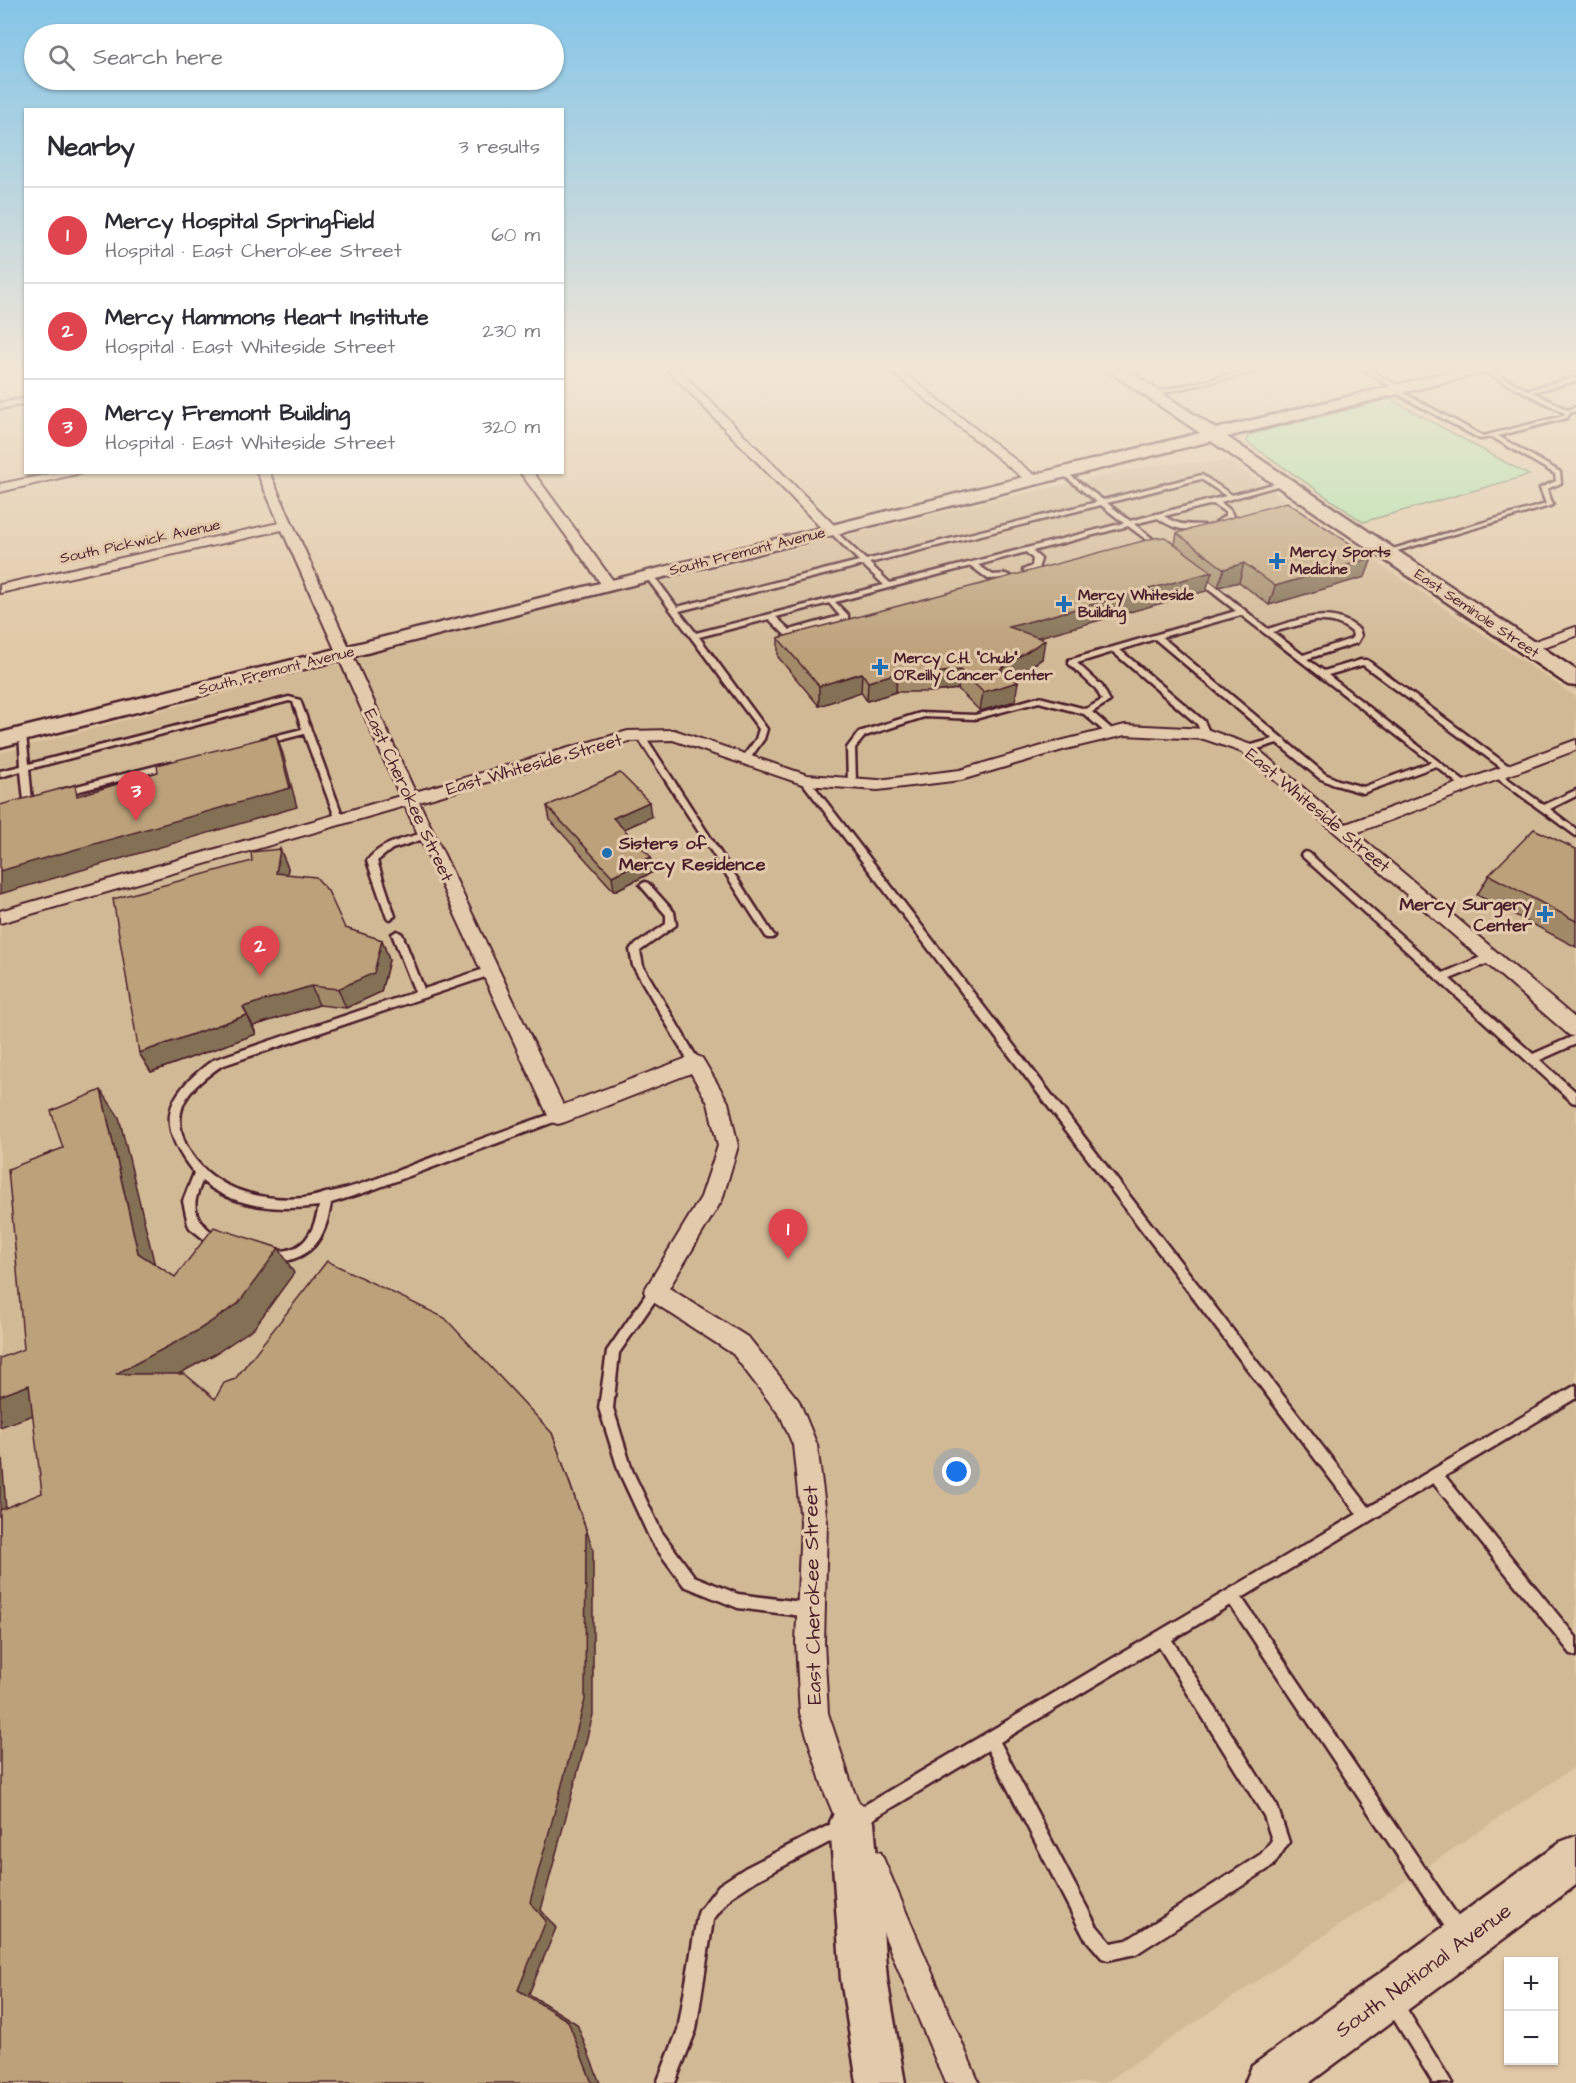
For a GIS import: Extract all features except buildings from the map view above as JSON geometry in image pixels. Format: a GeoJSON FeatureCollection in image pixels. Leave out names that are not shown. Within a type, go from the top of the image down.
{"type":"FeatureCollection","features":[{"type":"Feature","properties":{"kind":"main road","name":"South Fremont Avenue"},"geometry":{"type":"LineString","coordinates":[[0,740],[609,585],[1107,462]]}},
{"type":"Feature","properties":{"kind":"main road"},"geometry":{"type":"LineString","coordinates":[[1064,473],[1108,469],[1143,462]]}},
{"type":"Feature","properties":{"kind":"main road"},"geometry":{"type":"LineString","coordinates":[[1246,462],[1260,465]]}},
{"type":"Feature","properties":{"kind":"main road","name":"East Seminole Street"},"geometry":{"type":"LineString","coordinates":[[1256,462],[1576,681]]}},
{"type":"Feature","properties":{"kind":"main road"},"geometry":{"type":"LineString","coordinates":[[852,1822],[864,1979],[881,2083]]}},
{"type":"Feature","properties":{"kind":"main road","name":"South National Avenue"},"geometry":{"type":"LineString","coordinates":[[1269,2083],[1464,1940],[1574,1864]]}},
{"type":"Feature","properties":{"kind":"street"},"geometry":{"type":"LineString","coordinates":[[764,462],[831,530]]}},
{"type":"Feature","properties":{"kind":"street"},"geometry":{"type":"LineString","coordinates":[[1011,462],[1033,480]]}},
{"type":"Feature","properties":{"kind":"street"},"geometry":{"type":"LineString","coordinates":[[0,488],[69,474]]}},
{"type":"Feature","properties":{"kind":"street","name":"East Cherokee Street"},"geometry":{"type":"LineString","coordinates":[[264,474],[410,800],[558,1116]]}},
{"type":"Feature","properties":{"kind":"street"},"geometry":{"type":"LineString","coordinates":[[527,474],[609,585]]}},
{"type":"Feature","properties":{"kind":"street","name":"South Pickwick Avenue"},"geometry":{"type":"LineString","coordinates":[[0,589],[286,525]]}},
{"type":"Feature","properties":{"kind":"street"},"geometry":{"type":"LineString","coordinates":[[1527,648],[1576,632]]}},
{"type":"Feature","properties":{"kind":"street","name":"East Whiteside Street"},"geometry":{"type":"LineString","coordinates":[[0,917],[628,736],[675,735],[804,780],[878,785],[961,775],[1062,745],[1125,730],[1206,735],[1248,749],[1576,1030]]}},
{"type":"Feature","properties":{"kind":"street"},"geometry":{"type":"LineString","coordinates":[[1345,831],[1576,745]]}},
{"type":"Feature","properties":{"kind":"street"},"geometry":{"type":"LineString","coordinates":[[558,1116],[695,1063],[718,1102],[728,1146],[711,1200],[655,1290]]}},
{"type":"Feature","properties":{"kind":"street","name":"East Cherokee Street"},"geometry":{"type":"LineString","coordinates":[[655,1290],[741,1346],[790,1409],[805,1446],[814,1522],[810,1610],[814,1713],[839,1791],[962,2083]]}},
{"type":"Feature","properties":{"kind":"lane"},"geometry":{"type":"LineString","coordinates":[[1388,552],[1550,505],[1543,488],[1559,482],[1558,473],[1539,462]]}},
{"type":"Feature","properties":{"kind":"lane"},"geometry":{"type":"LineString","coordinates":[[1064,473],[1167,552]]}},
{"type":"Feature","properties":{"kind":"lane"},"geometry":{"type":"LineString","coordinates":[[675,610],[1203,477],[1231,497]]}},
{"type":"Feature","properties":{"kind":"lane"},"geometry":{"type":"LineString","coordinates":[[694,636],[1285,483]]}},
{"type":"Feature","properties":{"kind":"lane"},"geometry":{"type":"LineString","coordinates":[[1214,501],[1228,511],[1230,516],[1218,522]]}},
{"type":"Feature","properties":{"kind":"lane"},"geometry":{"type":"LineString","coordinates":[[1158,516],[1173,526],[1192,529],[1202,526]]}},
{"type":"Feature","properties":{"kind":"lane"},"geometry":{"type":"LineString","coordinates":[[831,530],[888,585]]}},
{"type":"Feature","properties":{"kind":"lane"},"geometry":{"type":"LineString","coordinates":[[1027,549],[1037,559],[1035,567],[1027,570]]}},
{"type":"Feature","properties":{"kind":"lane"},"geometry":{"type":"LineString","coordinates":[[971,563],[991,577],[1006,576]]}},
{"type":"Feature","properties":{"kind":"lane"},"geometry":{"type":"LineString","coordinates":[[1186,567],[1466,786]]}},
{"type":"Feature","properties":{"kind":"lane"},"geometry":{"type":"LineString","coordinates":[[649,575],[763,729],[760,739],[746,758]]}},
{"type":"Feature","properties":{"kind":"lane"},"geometry":{"type":"LineString","coordinates":[[830,600],[845,617]]}},
{"type":"Feature","properties":{"kind":"lane"},"geometry":{"type":"LineString","coordinates":[[1087,712],[1106,701],[1100,688],[1072,662],[1242,612]]}},
{"type":"Feature","properties":{"kind":"lane"},"geometry":{"type":"LineString","coordinates":[[771,616],[788,633],[793,635],[811,633]]}},
{"type":"Feature","properties":{"kind":"lane"},"geometry":{"type":"LineString","coordinates":[[828,629],[843,623],[845,617]]}},
{"type":"Feature","properties":{"kind":"lane"},"geometry":{"type":"LineString","coordinates":[[788,633],[845,617]]}},
{"type":"Feature","properties":{"kind":"lane"},"geometry":{"type":"LineString","coordinates":[[1268,631],[1318,618],[1340,620],[1356,631],[1357,636],[1354,641],[1302,658]]}},
{"type":"Feature","properties":{"kind":"lane"},"geometry":{"type":"LineString","coordinates":[[1157,637],[1322,776],[1363,790],[1437,763]]}},
{"type":"Feature","properties":{"kind":"lane"},"geometry":{"type":"LineString","coordinates":[[1114,649],[1201,723],[1206,735]]}},
{"type":"Feature","properties":{"kind":"lane"},"geometry":{"type":"LineString","coordinates":[[1323,674],[1364,662],[1503,772],[1543,809],[1576,833]]}},
{"type":"Feature","properties":{"kind":"lane"},"geometry":{"type":"LineString","coordinates":[[0,774],[289,699],[296,700],[340,820]]}},
{"type":"Feature","properties":{"kind":"lane"},"geometry":{"type":"LineString","coordinates":[[852,783],[851,748],[862,734],[922,715],[975,717],[1039,699],[1087,712],[1111,733]]}},
{"type":"Feature","properties":{"kind":"lane"},"geometry":{"type":"LineString","coordinates":[[252,744],[308,730]]}},
{"type":"Feature","properties":{"kind":"lane"},"geometry":{"type":"LineString","coordinates":[[21,735],[24,767],[23,802],[39,798]]}},
{"type":"Feature","properties":{"kind":"lane"},"geometry":{"type":"LineString","coordinates":[[642,736],[770,936]]}},
{"type":"Feature","properties":{"kind":"lane"},"geometry":{"type":"LineString","coordinates":[[1248,749],[1278,740]]}},
{"type":"Feature","properties":{"kind":"lane"},"geometry":{"type":"LineString","coordinates":[[50,795],[185,761]]}},
{"type":"Feature","properties":{"kind":"lane"},"geometry":{"type":"LineString","coordinates":[[804,780],[1367,1515]]}},
{"type":"Feature","properties":{"kind":"lane"},"geometry":{"type":"LineString","coordinates":[[1543,809],[1561,798],[1576,793]]}},
{"type":"Feature","properties":{"kind":"lane"},"geometry":{"type":"LineString","coordinates":[[390,916],[372,861],[376,853],[427,835]]}},
{"type":"Feature","properties":{"kind":"lane"},"geometry":{"type":"LineString","coordinates":[[1306,855],[1576,1099]]}},
{"type":"Feature","properties":{"kind":"lane"},"geometry":{"type":"LineString","coordinates":[[645,885],[671,914],[671,925],[635,950],[638,966],[695,1063]]}},
{"type":"Feature","properties":{"kind":"lane"},"geometry":{"type":"LineString","coordinates":[[397,934],[421,995]]}},
{"type":"Feature","properties":{"kind":"lane"},"geometry":{"type":"LineString","coordinates":[[1442,978],[1492,957]]}},
{"type":"Feature","properties":{"kind":"lane"},"geometry":{"type":"LineString","coordinates":[[490,971],[217,1063],[196,1077],[178,1102],[174,1119],[177,1137],[199,1174],[226,1192],[257,1200],[304,1203],[343,1195],[558,1116]]}},
{"type":"Feature","properties":{"kind":"lane"},"geometry":{"type":"LineString","coordinates":[[1532,1059],[1576,1039]]}},
{"type":"Feature","properties":{"kind":"lane"},"geometry":{"type":"LineString","coordinates":[[199,1174],[189,1201],[194,1224],[214,1240],[234,1246]]}},
{"type":"Feature","properties":{"kind":"lane"},"geometry":{"type":"LineString","coordinates":[[254,1252],[274,1258],[295,1254],[313,1242],[322,1224],[326,1198]]}},
{"type":"Feature","properties":{"kind":"lane"},"geometry":{"type":"LineString","coordinates":[[655,1290],[613,1351],[606,1408],[626,1472],[656,1536],[689,1581],[738,1601],[810,1610]]}},
{"type":"Feature","properties":{"kind":"lane"},"geometry":{"type":"LineString","coordinates":[[666,2083],[687,2030],[705,1917],[725,1891],[751,1874],[852,1822],[1576,1391]]}},
{"type":"Feature","properties":{"kind":"lane"},"geometry":{"type":"LineString","coordinates":[[1435,1475],[1576,1648]]}},
{"type":"Feature","properties":{"kind":"lane"},"geometry":{"type":"LineString","coordinates":[[1232,1596],[1464,1940]]}},
{"type":"Feature","properties":{"kind":"lane"},"geometry":{"type":"LineString","coordinates":[[991,1740],[1090,1931],[1108,1952],[1130,1948],[1267,1860],[1281,1842],[1271,1812],[1162,1638]]}},
{"type":"Feature","properties":{"kind":"lane"},"geometry":{"type":"LineString","coordinates":[[1389,1995],[1443,2083]]}},
{"type":"Feature","properties":{"kind":"shaded area"},"geometry":{"type":"Polygon","coordinates":[[[1183,462],[1229,462],[1576,697],[1576,1766],[1105,2083],[0,2083],[0,753],[527,614],[968,506],[1134,469],[1183,462]]]}},
{"type":"Feature","properties":{"kind":"green space"},"geometry":{"type":"Polygon","coordinates":[[[1276,462],[1506,462],[1529,475],[1363,522],[1276,462]]]}},
{"type":"Feature","properties":{"kind":"place","name":"Mercy Sports Medicine"},"geometry":{"type":"Point","coordinates":[1277,561]}},
{"type":"Feature","properties":{"kind":"place","name":"Mercy Whiteside Building"},"geometry":{"type":"Point","coordinates":[1064,604]}},
{"type":"Feature","properties":{"kind":"place","name":"Mercy C.H. \"Chub\" O'Reilly Cancer Center"},"geometry":{"type":"Point","coordinates":[880,667]}},
{"type":"Feature","properties":{"kind":"place","name":"Mercy Fremont Building"},"geometry":{"type":"Point","coordinates":[136,821]}},
{"type":"Feature","properties":{"kind":"place","name":"Sisters of Mercy Residence"},"geometry":{"type":"Point","coordinates":[607,853]}},
{"type":"Feature","properties":{"kind":"place","name":"Mercy Surgery Center"},"geometry":{"type":"Point","coordinates":[1545,914]}},
{"type":"Feature","properties":{"kind":"place","name":"Mercy Hammons Heart Institute"},"geometry":{"type":"Point","coordinates":[260,976]}},
{"type":"Feature","properties":{"kind":"place","name":"Mercy Hospital Springfield"},"geometry":{"type":"Point","coordinates":[788,1259]}}]}
